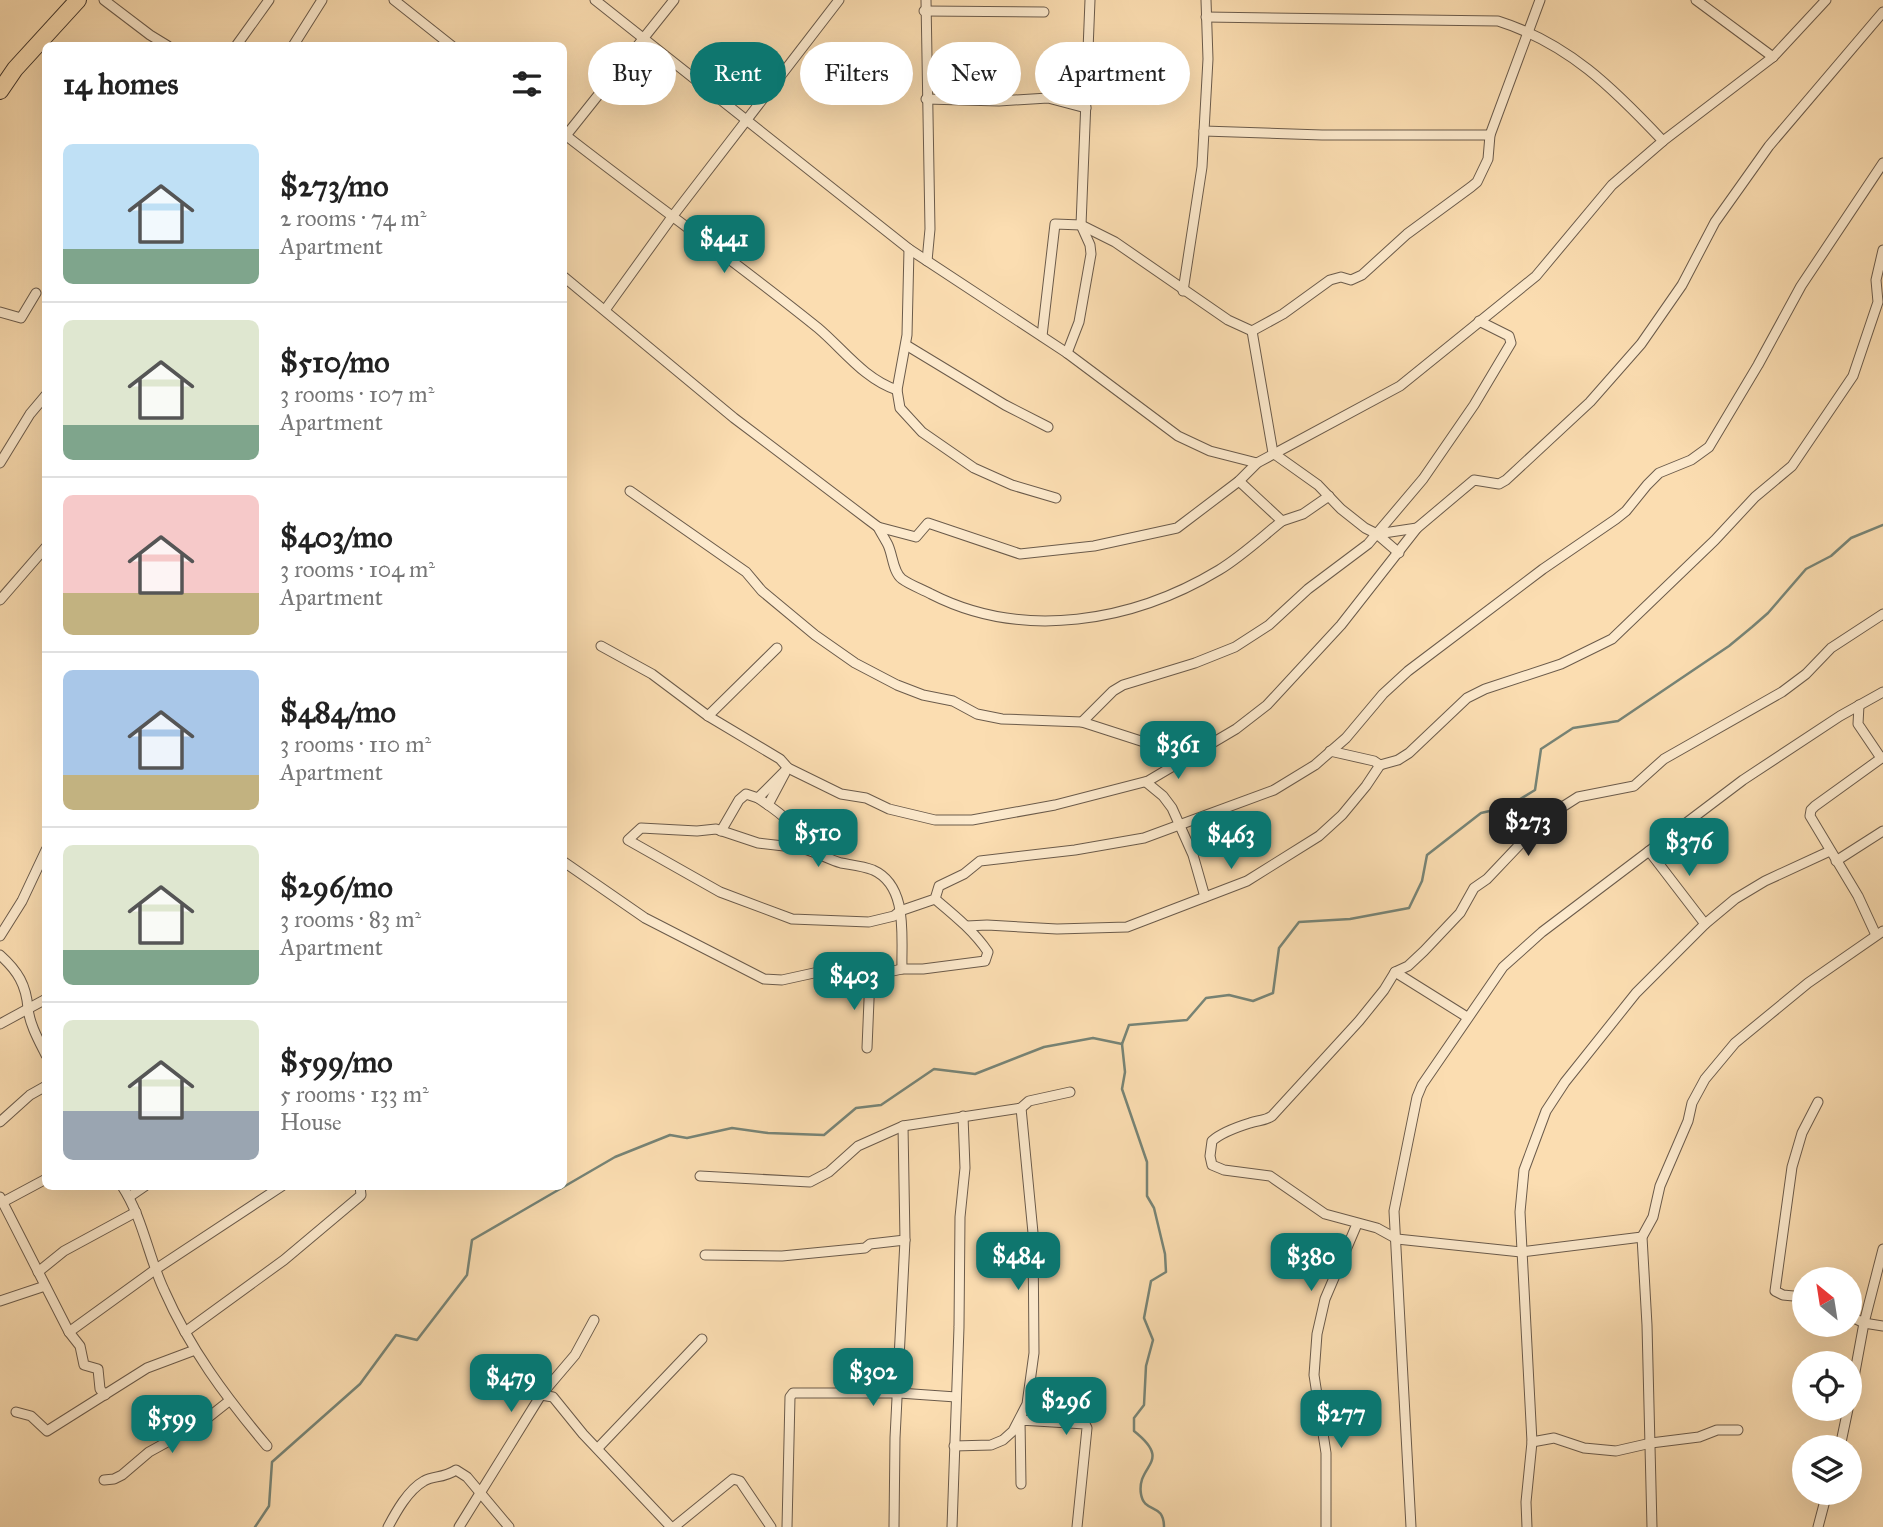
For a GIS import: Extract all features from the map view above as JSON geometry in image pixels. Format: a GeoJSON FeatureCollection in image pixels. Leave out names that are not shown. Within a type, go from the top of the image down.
{"type":"FeatureCollection","features":[{"type":"Feature","properties":{"kind":"highway"},"geometry":{"type":"LineString","coordinates":[[44,42],[78,0]]}},
{"type":"Feature","properties":{"kind":"highway"},"geometry":{"type":"LineString","coordinates":[[0,90],[42,44]]}},
{"type":"Feature","properties":{"kind":"street"},"geometry":{"type":"LineString","coordinates":[[104,0],[161,42]]}},
{"type":"Feature","properties":{"kind":"street"},"geometry":{"type":"LineString","coordinates":[[239,42],[270,0]]}},
{"type":"Feature","properties":{"kind":"street"},"geometry":{"type":"LineString","coordinates":[[295,42],[321,0]]}},
{"type":"Feature","properties":{"kind":"street"},"geometry":{"type":"LineString","coordinates":[[394,0],[447,42]]}},
{"type":"Feature","properties":{"kind":"street"},"geometry":{"type":"LineString","coordinates":[[595,0],[909,249],[1067,353],[1178,436],[1210,451],[1257,463]]}},
{"type":"Feature","properties":{"kind":"street"},"geometry":{"type":"LineString","coordinates":[[567,132],[674,0]]}},
{"type":"Feature","properties":{"kind":"street"},"geometry":{"type":"LineString","coordinates":[[605,310],[672,217],[839,0]]}},
{"type":"Feature","properties":{"kind":"street"},"geometry":{"type":"LineString","coordinates":[[926,0],[924,11],[930,229],[927,261]]}},
{"type":"Feature","properties":{"kind":"street"},"geometry":{"type":"LineString","coordinates":[[980,0],[981,11]]}},
{"type":"Feature","properties":{"kind":"street"},"geometry":{"type":"LineString","coordinates":[[1067,353],[1079,322],[1091,254],[1081,225],[1090,0]]}},
{"type":"Feature","properties":{"kind":"street"},"geometry":{"type":"LineString","coordinates":[[1183,291],[1202,167],[1208,59],[1206,0]]}},
{"type":"Feature","properties":{"kind":"street"},"geometry":{"type":"LineString","coordinates":[[1252,331],[1283,314],[1330,280],[1341,277],[1351,280],[1362,275],[1407,234],[1477,182],[1488,159],[1490,135],[1539,0]]}},
{"type":"Feature","properties":{"kind":"street"},"geometry":{"type":"LineString","coordinates":[[1696,0],[1773,57]]}},
{"type":"Feature","properties":{"kind":"street"},"geometry":{"type":"LineString","coordinates":[[567,279],[734,418],[878,527],[916,537],[928,523],[1020,554],[1094,546],[1177,528],[1240,481],[1257,463],[1400,386],[1536,276],[1602,195],[1663,141],[1773,57],[1826,0]]}},
{"type":"Feature","properties":{"kind":"street"},"geometry":{"type":"LineString","coordinates":[[924,11],[1044,12]]}},
{"type":"Feature","properties":{"kind":"street"},"geometry":{"type":"LineString","coordinates":[[601,646],[652,674],[708,716],[780,760],[788,768],[841,794],[866,798],[889,809],[935,820],[972,820],[1042,808],[1146,782],[1236,729],[1267,705],[1341,625],[1417,528],[1474,481],[1499,484],[1506,480],[1590,402],[1641,344],[1682,285],[1714,222],[1769,146],[1883,12]]}},
{"type":"Feature","properties":{"kind":"street"},"geometry":{"type":"LineString","coordinates":[[1206,17],[1498,21],[1527,30],[1566,52],[1625,100],[1663,141]]}},
{"type":"Feature","properties":{"kind":"street"},"geometry":{"type":"LineString","coordinates":[[146,42],[150,35]]}},
{"type":"Feature","properties":{"kind":"street"},"geometry":{"type":"LineString","coordinates":[[926,99],[999,101],[1048,98],[1086,108]]}},
{"type":"Feature","properties":{"kind":"street"},"geometry":{"type":"LineString","coordinates":[[1204,131],[1322,135],[1490,135]]}},
{"type":"Feature","properties":{"kind":"street"},"geometry":{"type":"LineString","coordinates":[[567,138],[819,329],[871,377],[886,387],[897,390]]}},
{"type":"Feature","properties":{"kind":"street"},"geometry":{"type":"LineString","coordinates":[[935,899],[939,886],[964,874],[980,861],[1075,850],[1144,838],[1274,790],[1315,765],[1346,738],[1383,694],[1408,671],[1552,563],[1616,519],[1659,473],[1690,460],[1709,447],[1801,286],[1879,176],[1883,163]]}},
{"type":"Feature","properties":{"kind":"street"},"geometry":{"type":"LineString","coordinates":[[1042,336],[1055,225],[1081,225],[1115,242],[1183,291],[1228,320],[1252,331]]}},
{"type":"Feature","properties":{"kind":"street"},"geometry":{"type":"LineString","coordinates":[[909,249],[906,345],[897,390],[900,408],[910,421],[940,446],[974,468],[1003,482],[1056,498]]}},
{"type":"Feature","properties":{"kind":"street"},"geometry":{"type":"LineString","coordinates":[[967,926],[1058,929],[1127,927],[1247,881],[1319,836],[1342,815],[1380,765],[1398,760],[1409,753],[1467,698],[1485,689],[1561,664],[1612,639],[1715,540],[1755,497],[1792,466],[1853,376],[1878,302],[1876,280],[1883,250]]}},
{"type":"Feature","properties":{"kind":"street"},"geometry":{"type":"LineString","coordinates":[[0,312],[21,318],[36,293]]}},
{"type":"Feature","properties":{"kind":"street"},"geometry":{"type":"LineString","coordinates":[[1082,722],[1113,691],[1123,685],[1195,663],[1235,647],[1269,625],[1308,589],[1350,560],[1377,534],[1423,479],[1474,405],[1511,343],[1509,336],[1479,321]]}},
{"type":"Feature","properties":{"kind":"street"},"geometry":{"type":"LineString","coordinates":[[1252,331],[1273,453],[1297,468],[1359,525],[1377,534],[1399,553]]}},
{"type":"Feature","properties":{"kind":"street"},"geometry":{"type":"LineString","coordinates":[[906,345],[1005,405],[1048,427]]}},
{"type":"Feature","properties":{"kind":"street"},"geometry":{"type":"LineString","coordinates":[[0,463],[30,414],[42,400]]}},
{"type":"Feature","properties":{"kind":"street"},"geometry":{"type":"LineString","coordinates":[[1240,481],[1282,521]]}},
{"type":"Feature","properties":{"kind":"street"},"geometry":{"type":"LineString","coordinates":[[630,491],[746,572],[762,591],[816,635],[855,663],[897,685],[923,695],[953,701],[988,717],[1018,721],[1082,722],[1144,742],[1159,740],[1173,732],[1196,751]]}},
{"type":"Feature","properties":{"kind":"street"},"geometry":{"type":"LineString","coordinates":[[878,527],[903,580],[947,602],[991,617],[1049,623],[1105,615],[1147,604],[1168,595],[1222,569],[1282,521],[1303,514],[1329,496]]}},
{"type":"Feature","properties":{"kind":"street"},"geometry":{"type":"LineString","coordinates":[[1377,534],[1417,528]]}},
{"type":"Feature","properties":{"kind":"street"},"geometry":{"type":"LineString","coordinates":[[0,600],[42,552]]}},
{"type":"Feature","properties":{"kind":"street"},"geometry":{"type":"LineString","coordinates":[[1642,1237],[1521,1252],[1397,1239],[1377,1228],[1325,1214],[1270,1176],[1224,1170],[1212,1165],[1212,1141],[1228,1131],[1269,1119],[1359,1021],[1395,972],[1408,966],[1424,951],[1460,914],[1474,888],[1556,811],[1586,794],[1634,786],[1664,759],[1782,692],[1806,674],[1831,648],[1883,614]]}},
{"type":"Feature","properties":{"kind":"street"},"geometry":{"type":"LineString","coordinates":[[708,716],[777,648]]}},
{"type":"Feature","properties":{"kind":"street"},"geometry":{"type":"LineString","coordinates":[[1411,1527],[1394,1211],[1417,1097],[1467,1017],[1503,967],[1542,932],[1743,780],[1883,692]]}},
{"type":"Feature","properties":{"kind":"street"},"geometry":{"type":"LineString","coordinates":[[1652,1527],[1642,1237],[1653,1217],[1660,1186],[1688,1121],[1692,1103],[1714,1066],[1751,1028],[1808,983],[1879,933],[1810,817],[1811,810],[1882,757],[1857,724],[1859,705]]}},
{"type":"Feature","properties":{"kind":"street"},"geometry":{"type":"LineString","coordinates":[[1330,751],[1374,761],[1380,765]]}},
{"type":"Feature","properties":{"kind":"street"},"geometry":{"type":"LineString","coordinates":[[758,798],[788,768]]}},
{"type":"Feature","properties":{"kind":"street"},"geometry":{"type":"LineString","coordinates":[[768,805],[788,768]]}},
{"type":"Feature","properties":{"kind":"street"},"geometry":{"type":"LineString","coordinates":[[1146,782],[1164,796],[1180,826],[1193,855],[1205,897]]}},
{"type":"Feature","properties":{"kind":"street"},"geometry":{"type":"LineString","coordinates":[[721,831],[739,800],[746,794],[758,798],[794,826],[801,848]]}},
{"type":"Feature","properties":{"kind":"street"},"geometry":{"type":"LineString","coordinates":[[902,969],[900,911],[898,899],[892,886],[875,871],[838,862],[801,848],[758,843],[721,831],[642,828],[628,840],[720,892],[792,919],[869,922],[894,916],[900,911],[935,899]]}},
{"type":"Feature","properties":{"kind":"street"},"geometry":{"type":"LineString","coordinates":[[1836,861],[1883,831]]}},
{"type":"Feature","properties":{"kind":"street"},"geometry":{"type":"LineString","coordinates":[[1649,851],[1705,924]]}},
{"type":"Feature","properties":{"kind":"street"},"geometry":{"type":"LineString","coordinates":[[1527,1527],[1526,1502],[1532,1441],[1520,1212],[1524,1170],[1546,1111],[1565,1082],[1636,993],[1705,924],[1735,899],[1765,881],[1830,851]]}},
{"type":"Feature","properties":{"kind":"street"},"geometry":{"type":"LineString","coordinates":[[0,936],[22,901],[42,858]]}},
{"type":"Feature","properties":{"kind":"street"},"geometry":{"type":"LineString","coordinates":[[567,864],[645,918],[764,979],[782,980],[823,971],[870,976],[902,969],[985,961],[988,952],[967,926],[935,899]]}},
{"type":"Feature","properties":{"kind":"street"},"geometry":{"type":"LineString","coordinates":[[0,956],[16,972],[23,984],[29,999],[28,1007],[42,1044]]}},
{"type":"Feature","properties":{"kind":"street"},"geometry":{"type":"LineString","coordinates":[[1395,972],[1467,1017]]}},
{"type":"Feature","properties":{"kind":"street"},"geometry":{"type":"LineString","coordinates":[[867,1048],[870,976]]}},
{"type":"Feature","properties":{"kind":"street"},"geometry":{"type":"LineString","coordinates":[[0,1024],[42,1001]]}},
{"type":"Feature","properties":{"kind":"street"},"geometry":{"type":"LineString","coordinates":[[0,1122],[30,1095],[42,1088]]}},
{"type":"Feature","properties":{"kind":"street"},"geometry":{"type":"LineString","coordinates":[[700,1176],[810,1182],[829,1172],[858,1146],[903,1126],[1021,1108],[1029,1101],[1070,1093]]}},
{"type":"Feature","properties":{"kind":"street"},"geometry":{"type":"LineString","coordinates":[[1792,1296],[1775,1291],[1791,1167],[1802,1133],[1818,1102]]}},
{"type":"Feature","properties":{"kind":"street"},"geometry":{"type":"LineString","coordinates":[[954,1446],[997,1443],[1008,1437],[1027,1404],[1034,1353],[1032,1233],[1021,1108]]}},
{"type":"Feature","properties":{"kind":"street"},"geometry":{"type":"LineString","coordinates":[[952,1527],[960,1217],[965,1168],[963,1116]]}},
{"type":"Feature","properties":{"kind":"street"},"geometry":{"type":"LineString","coordinates":[[894,1527],[895,1438],[905,1240],[903,1126]]}},
{"type":"Feature","properties":{"kind":"street"},"geometry":{"type":"LineString","coordinates":[[42,1181],[1,1199],[69,1332],[80,1346],[84,1365],[98,1369],[100,1390],[105,1395]]}},
{"type":"Feature","properties":{"kind":"street"},"geometry":{"type":"LineString","coordinates":[[124,1190],[136,1212],[163,1288],[195,1350],[229,1401],[267,1446]]}},
{"type":"Feature","properties":{"kind":"street"},"geometry":{"type":"LineString","coordinates":[[128,1197],[139,1190]]}},
{"type":"Feature","properties":{"kind":"street"},"geometry":{"type":"LineString","coordinates":[[69,1332],[156,1269],[276,1190]]}},
{"type":"Feature","properties":{"kind":"street"},"geometry":{"type":"LineString","coordinates":[[185,1332],[262,1277],[350,1205],[361,1195],[360,1190]]}},
{"type":"Feature","properties":{"kind":"street"},"geometry":{"type":"LineString","coordinates":[[38,1272],[64,1251],[136,1212]]}},
{"type":"Feature","properties":{"kind":"street"},"geometry":{"type":"LineString","coordinates":[[1326,1527],[1326,1453],[1314,1375],[1317,1334],[1325,1299],[1357,1224]]}},
{"type":"Feature","properties":{"kind":"street"},"geometry":{"type":"LineString","coordinates":[[705,1255],[782,1256],[866,1248],[870,1244],[905,1240]]}},
{"type":"Feature","properties":{"kind":"street"},"geometry":{"type":"LineString","coordinates":[[1859,1351],[1883,1249]]}},
{"type":"Feature","properties":{"kind":"street"},"geometry":{"type":"LineString","coordinates":[[0,1301],[45,1286]]}},
{"type":"Feature","properties":{"kind":"street"},"geometry":{"type":"LineString","coordinates":[[459,1527],[541,1395],[575,1355],[594,1320]]}},
{"type":"Feature","properties":{"kind":"street"},"geometry":{"type":"LineString","coordinates":[[1864,1323],[1883,1326]]}},
{"type":"Feature","properties":{"kind":"street"},"geometry":{"type":"LineString","coordinates":[[598,1448],[702,1339]]}},
{"type":"Feature","properties":{"kind":"street"},"geometry":{"type":"LineString","coordinates":[[16,1412],[31,1416],[47,1431],[146,1368],[195,1350]]}},
{"type":"Feature","properties":{"kind":"street"},"geometry":{"type":"LineString","coordinates":[[787,1527],[790,1397],[793,1393],[899,1393],[956,1398]]}},
{"type":"Feature","properties":{"kind":"street"},"geometry":{"type":"LineString","coordinates":[[541,1395],[552,1397],[672,1527],[733,1479],[740,1482],[771,1527]]}},
{"type":"Feature","properties":{"kind":"street"},"geometry":{"type":"LineString","coordinates":[[104,1480],[122,1475],[149,1452],[200,1424],[229,1401]]}},
{"type":"Feature","properties":{"kind":"street"},"geometry":{"type":"LineString","coordinates":[[1020,1420],[1021,1484]]}},
{"type":"Feature","properties":{"kind":"street"},"geometry":{"type":"LineString","coordinates":[[1020,1420],[1081,1423],[1086,1426],[1077,1527]]}},
{"type":"Feature","properties":{"kind":"street"},"geometry":{"type":"LineString","coordinates":[[1532,1441],[1554,1438],[1597,1451],[1616,1451],[1699,1437],[1717,1430],[1738,1430]]}},
{"type":"Feature","properties":{"kind":"street"},"geometry":{"type":"LineString","coordinates":[[388,1527],[409,1495],[423,1481],[445,1477],[456,1470],[467,1477],[509,1527]]}},
{"type":"Feature","properties":{"kind":"street"},"geometry":{"type":"LineString","coordinates":[[1818,1527],[1824,1505]]}},
{"type":"Feature","properties":{"kind":"waterway"},"geometry":{"type":"LineString","coordinates":[[567,1185],[615,1157],[670,1135],[687,1138],[732,1128],[768,1133],[824,1135],[856,1108],[881,1105],[934,1069],[975,1074],[1044,1047],[1093,1038],[1122,1044],[1129,1025],[1187,1020],[1206,998],[1229,995],[1253,1001],[1273,993],[1279,948],[1299,922],[1350,919],[1409,908],[1422,881],[1427,855],[1481,813],[1507,807],[1535,790],[1541,749],[1573,728],[1618,721],[1729,646],[1768,613],[1806,569],[1831,556],[1851,538],[1883,525]]}},
{"type":"Feature","properties":{"kind":"waterway"},"geometry":{"type":"LineString","coordinates":[[1122,1044],[1125,1072],[1122,1089],[1147,1162],[1147,1196],[1154,1208],[1165,1254],[1166,1272],[1151,1281],[1144,1318],[1153,1340],[1146,1366],[1144,1405],[1134,1418],[1134,1431],[1146,1442],[1152,1457],[1143,1476],[1141,1494],[1146,1504],[1161,1514],[1164,1527]]}},
{"type":"Feature","properties":{"kind":"waterway"},"geometry":{"type":"LineString","coordinates":[[255,1527],[269,1506],[272,1462],[360,1384],[396,1335],[417,1340],[467,1275],[472,1240],[558,1190]]}}]}
